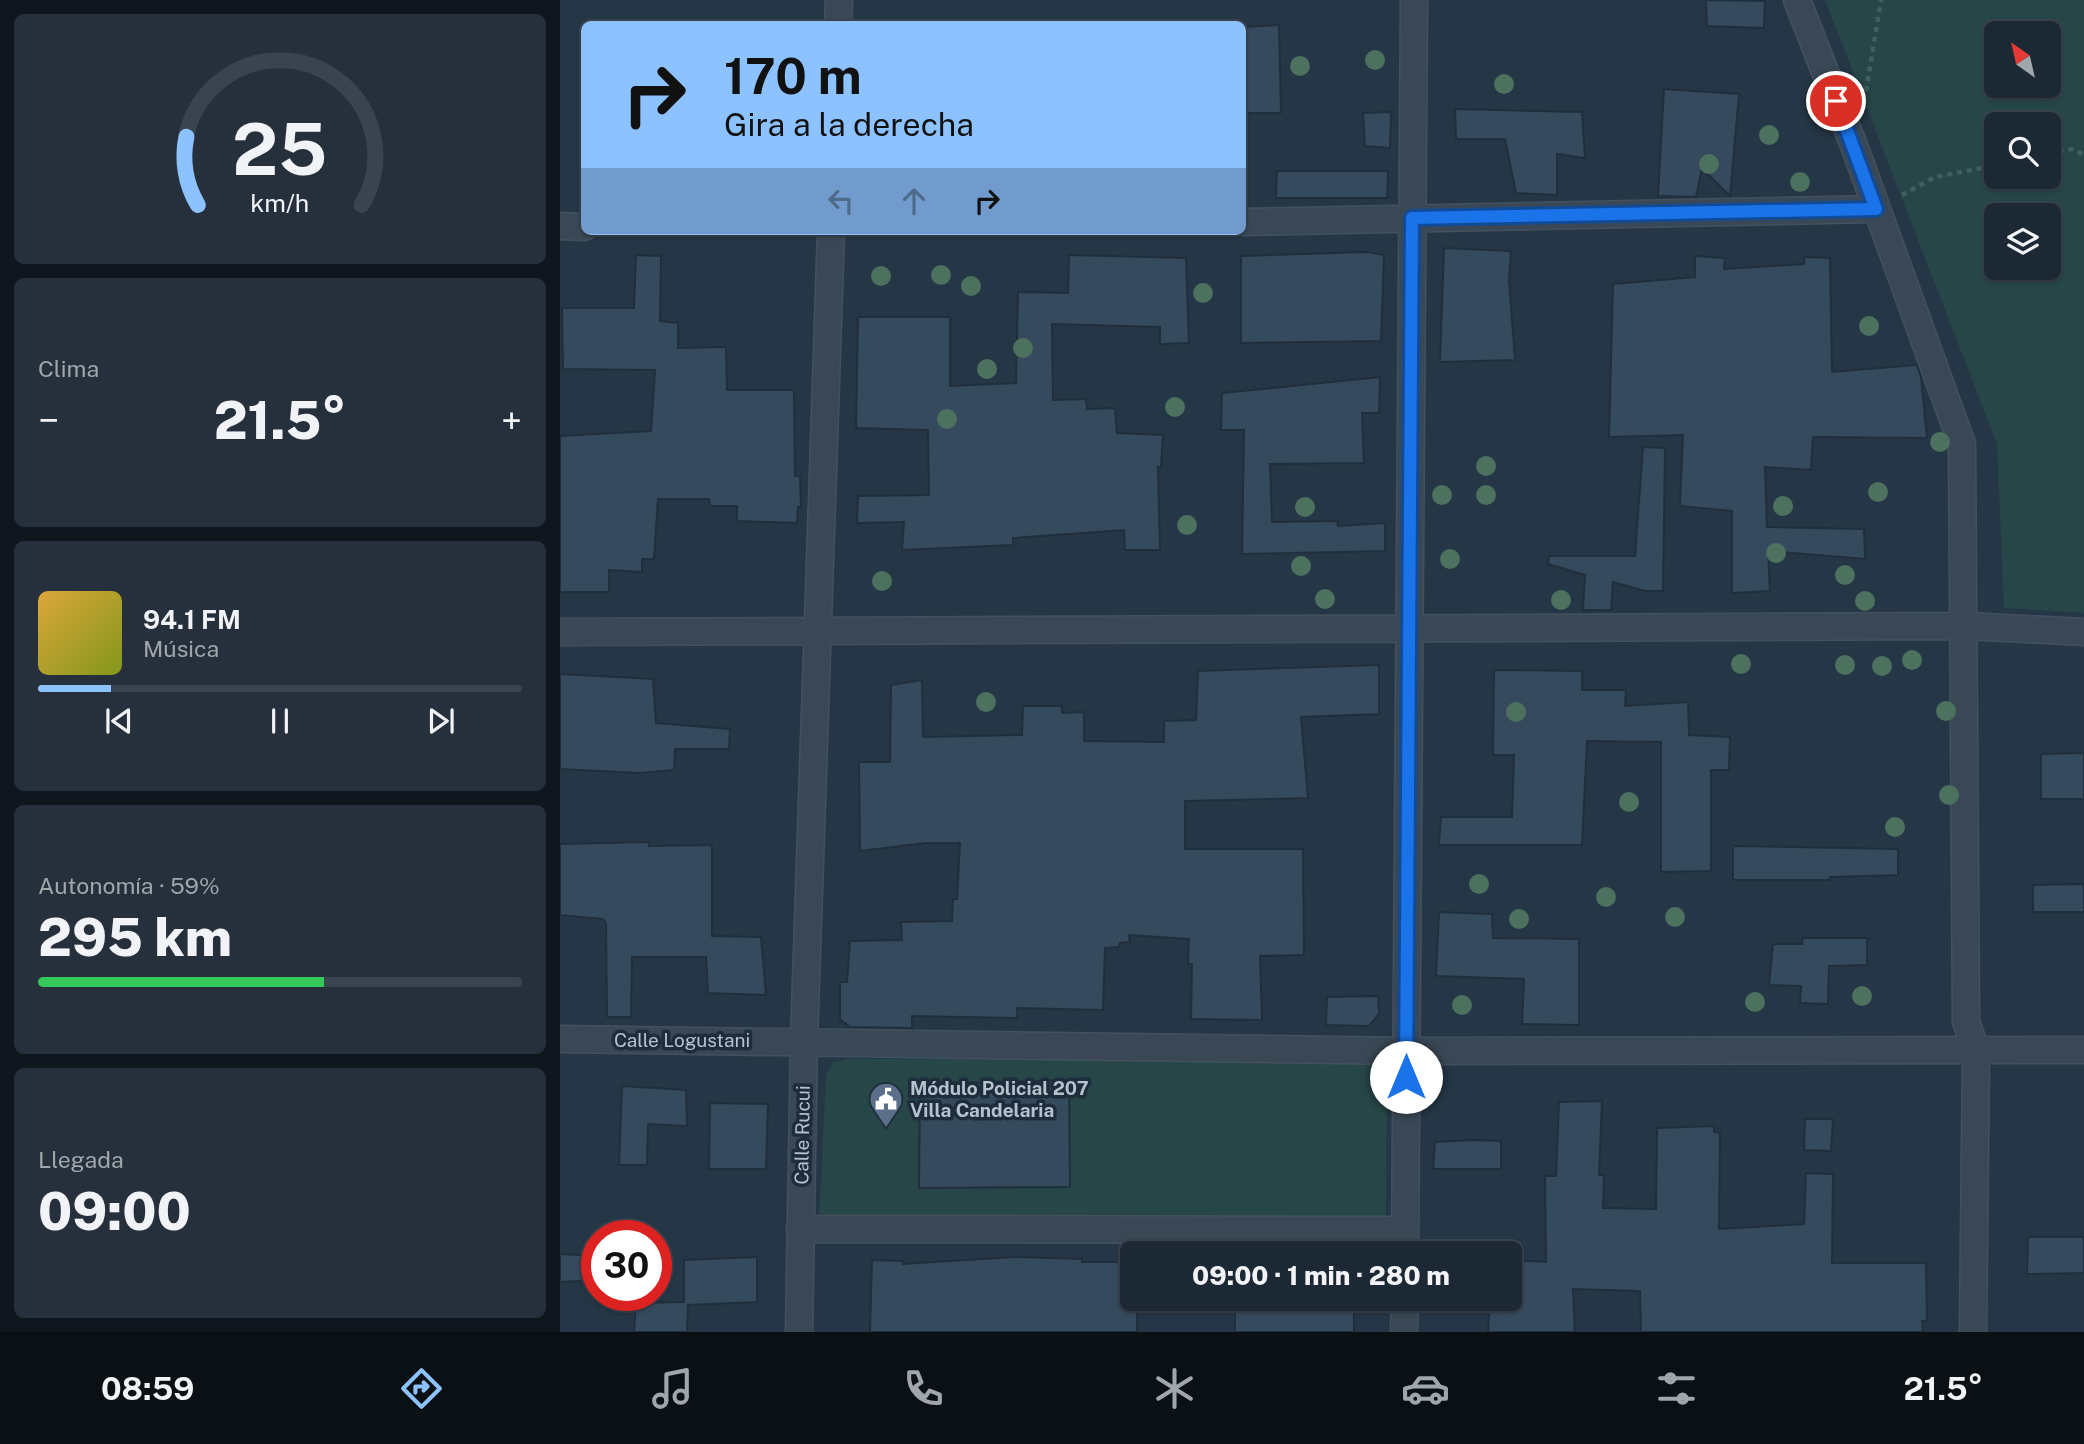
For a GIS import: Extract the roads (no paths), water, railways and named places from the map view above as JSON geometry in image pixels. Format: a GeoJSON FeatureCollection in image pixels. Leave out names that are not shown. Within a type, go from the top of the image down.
{"type":"FeatureCollection","features":[{"type":"Feature","properties":{"kind":"street"},"geometry":{"type":"LineString","coordinates":[[838,21],[839,0]]}},
{"type":"Feature","properties":{"kind":"street"},"geometry":{"type":"LineString","coordinates":[[1405,1241],[1414,0]]}},
{"type":"Feature","properties":{"kind":"street"},"geometry":{"type":"LineString","coordinates":[[1797,0],[1962,444],[1966,626],[1966,1020],[1976,1051],[1973,1332]]}},
{"type":"Feature","properties":{"kind":"street"},"geometry":{"type":"LineString","coordinates":[[1246,222],[1876,209]]}},
{"type":"Feature","properties":{"kind":"street"},"geometry":{"type":"LineString","coordinates":[[560,226],[581,227]]}},
{"type":"Feature","properties":{"kind":"street","name":"Calle Rucui"},"geometry":{"type":"LineString","coordinates":[[799,1332],[804,1041],[831,235]]}},
{"type":"Feature","properties":{"kind":"street"},"geometry":{"type":"LineString","coordinates":[[560,632],[819,633],[1966,626],[2084,632]]}},
{"type":"Feature","properties":{"kind":"street","name":"Calle Logustani"},"geometry":{"type":"LineString","coordinates":[[560,1039],[1406,1051],[2084,1050]]}},
{"type":"Feature","properties":{"kind":"street"},"geometry":{"type":"LineString","coordinates":[[800,1229],[1358,1241]]}},
{"type":"Feature","properties":{"kind":"street"},"geometry":{"type":"LineString","coordinates":[[1404,1332],[1405,1311]]}},
{"type":"Feature","properties":{"kind":"place","name":"Módulo Policial 207 Villa Candelaria"},"geometry":{"type":"Point","coordinates":[886,1129]}}]}
